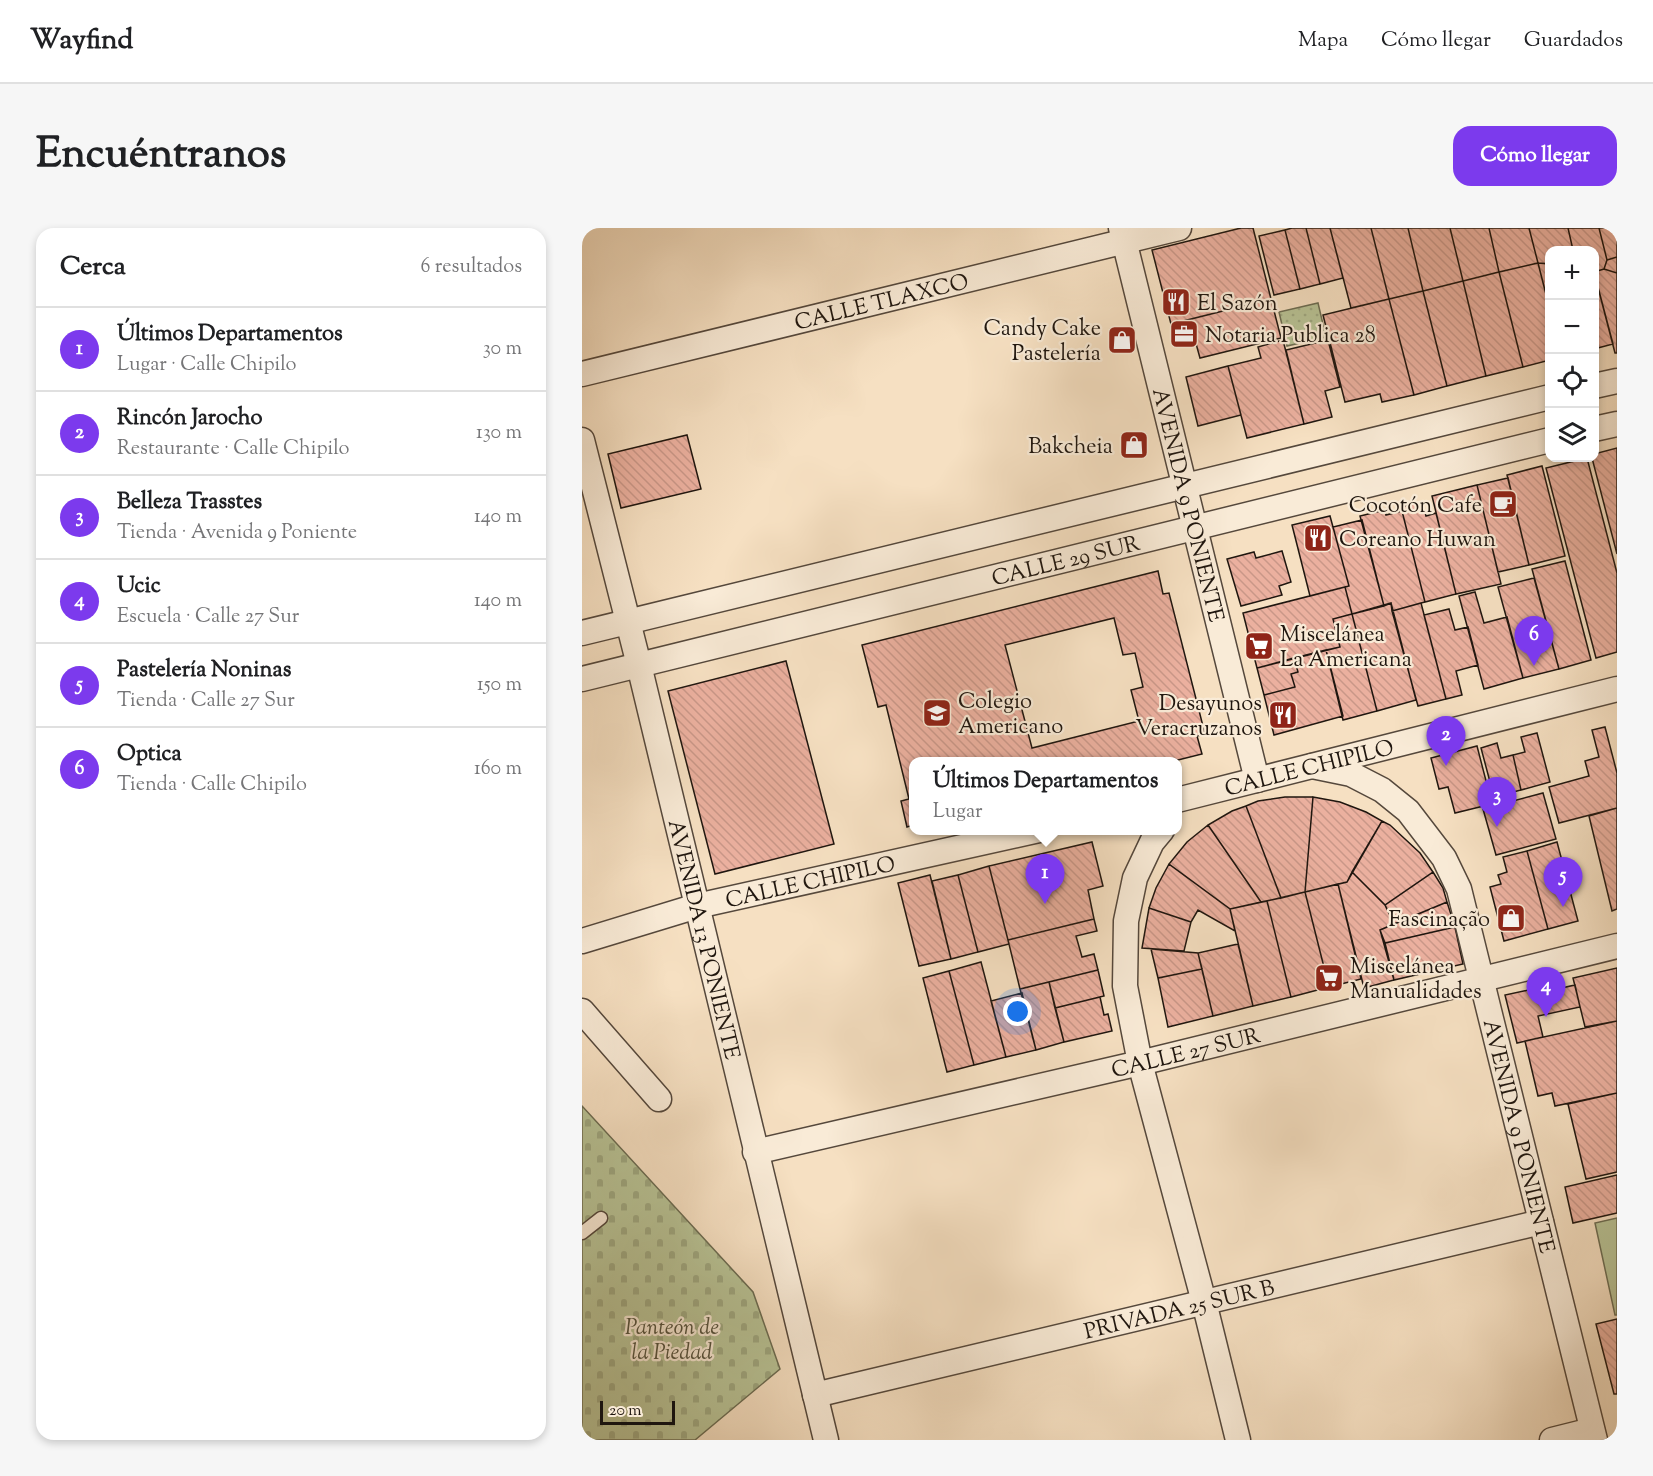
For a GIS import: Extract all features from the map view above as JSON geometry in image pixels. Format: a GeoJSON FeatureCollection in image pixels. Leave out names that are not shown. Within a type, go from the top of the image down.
{"type":"FeatureCollection","features":[{"type":"Feature","properties":{"kind":"street","name":"CALLE TLAXCO"},"geometry":{"type":"LineString","coordinates":[[582,374],[1122,235],[1179,228]]}},
{"type":"Feature","properties":{"kind":"street","name":"AVENIDA 9 PONIENTE"},"geometry":{"type":"LineString","coordinates":[[1122,235],[1257,780]]}},
{"type":"Feature","properties":{"kind":"street"},"geometry":{"type":"LineString","coordinates":[[1599,385],[1617,381]]}},
{"type":"Feature","properties":{"kind":"street","name":"CALLE 29 SUR"},"geometry":{"type":"LineString","coordinates":[[582,633],[1545,398]]}},
{"type":"Feature","properties":{"kind":"street"},"geometry":{"type":"LineString","coordinates":[[1599,428],[1617,424]]}},
{"type":"Feature","properties":{"kind":"street","name":"AVENIDA 13 PONIENTE"},"geometry":{"type":"LineString","coordinates":[[582,440],[639,665],[826,1440]]}},
{"type":"Feature","properties":{"kind":"street","name":"CALLE 29 SUR"},"geometry":{"type":"LineString","coordinates":[[582,679],[1545,441]]}},
{"type":"Feature","properties":{"kind":"street","name":"CALLE CHIPILO"},"geometry":{"type":"LineString","coordinates":[[1182,799],[1617,689]]}},
{"type":"Feature","properties":{"kind":"street","name":"AVENIDA 9 PONIENTE"},"geometry":{"type":"LineString","coordinates":[[1312,766],[1351,774],[1382,790],[1408,811],[1444,858],[1459,888],[1594,1435]]}},
{"type":"Feature","properties":{"kind":"street"},"geometry":{"type":"LineString","coordinates":[[1182,809],[1200,795]]}},
{"type":"Feature","properties":{"kind":"street","name":"CALLE CHIPILO"},"geometry":{"type":"LineString","coordinates":[[582,941],[696,906],[1021,835]]}},
{"type":"Feature","properties":{"kind":"street"},"geometry":{"type":"LineString","coordinates":[[1158,835],[1152,842],[1135,878],[1126,921],[1125,986],[1140,1063],[1204,1302],[1238,1440]]}},
{"type":"Feature","properties":{"kind":"street","name":"CALLE 27 SUR"},"geometry":{"type":"LineString","coordinates":[[755,1152],[1140,1063],[1617,946]]}},
{"type":"Feature","properties":{"kind":"street"},"geometry":{"type":"LineString","coordinates":[[582,1011],[659,1099]]}},
{"type":"Feature","properties":{"kind":"street","name":"PRIVADA 25 SUR B"},"geometry":{"type":"LineString","coordinates":[[815,1395],[1541,1222]]}},
{"type":"Feature","properties":{"kind":"street"},"geometry":{"type":"LineString","coordinates":[[1552,1440],[1594,1435]]}},
{"type":"Feature","properties":{"kind":"lane"},"geometry":{"type":"LineString","coordinates":[[582,1233],[601,1218]]}},
{"type":"Feature","properties":{"kind":"green space"},"geometry":{"type":"Polygon","coordinates":[[[1318,303],[1326,337],[1287,346],[1279,312],[1318,303]]]}},
{"type":"Feature","properties":{"kind":"green space","name":"Panteón de la Piedad"},"geometry":{"type":"Polygon","coordinates":[[[582,1106],[753,1292],[780,1369],[695,1440],[582,1440],[582,1106]]]}},
{"type":"Feature","properties":{"kind":"green space"},"geometry":{"type":"Polygon","coordinates":[[[1617,1218],[1617,1315],[1615,1315],[1595,1223],[1617,1218]]]}},
{"type":"Feature","properties":{"kind":"building"},"geometry":{"type":"Polygon","coordinates":[[[1241,228],[1253,228],[1271,299],[1171,324],[1152,250],[1241,228]]]}},
{"type":"Feature","properties":{"kind":"building"},"geometry":{"type":"Polygon","coordinates":[[[1306,228],[1320,284],[1300,289],[1285,230],[1306,228]]]}},
{"type":"Feature","properties":{"kind":"building"},"geometry":{"type":"Polygon","coordinates":[[[1306,228],[1330,228],[1343,278],[1320,284],[1306,228]]]}},
{"type":"Feature","properties":{"kind":"building"},"geometry":{"type":"Polygon","coordinates":[[[1330,228],[1371,228],[1389,299],[1351,308],[1330,228]]]}},
{"type":"Feature","properties":{"kind":"building"},"geometry":{"type":"Polygon","coordinates":[[[1371,228],[1408,228],[1423,291],[1389,299],[1371,228]]]}},
{"type":"Feature","properties":{"kind":"building"},"geometry":{"type":"Polygon","coordinates":[[[1408,228],[1450,228],[1463,281],[1423,291],[1408,228]]]}},
{"type":"Feature","properties":{"kind":"building"},"geometry":{"type":"Polygon","coordinates":[[[1450,228],[1489,228],[1499,272],[1463,281],[1450,228]]]}},
{"type":"Feature","properties":{"kind":"building"},"geometry":{"type":"Polygon","coordinates":[[[1489,228],[1529,228],[1538,263],[1499,272],[1489,228]]]}},
{"type":"Feature","properties":{"kind":"building"},"geometry":{"type":"Polygon","coordinates":[[[1529,228],[1568,228],[1572,246],[1545,246],[1545,264],[1538,263],[1529,228]]]}},
{"type":"Feature","properties":{"kind":"building"},"geometry":{"type":"Polygon","coordinates":[[[1568,228],[1599,228],[1607,260],[1604,269],[1599,270],[1599,246],[1572,246],[1568,228]]]}},
{"type":"Feature","properties":{"kind":"building"},"geometry":{"type":"Polygon","coordinates":[[[1599,228],[1617,228],[1617,257],[1607,260],[1599,228]]]}},
{"type":"Feature","properties":{"kind":"building"},"geometry":{"type":"Polygon","coordinates":[[[1285,230],[1300,289],[1274,295],[1259,236],[1285,230]]]}},
{"type":"Feature","properties":{"kind":"building"},"geometry":{"type":"Polygon","coordinates":[[[1617,257],[1617,273],[1604,269],[1607,260],[1617,257]]]}},
{"type":"Feature","properties":{"kind":"building"},"geometry":{"type":"Polygon","coordinates":[[[1538,263],[1545,290],[1545,361],[1523,367],[1499,272],[1538,263]]]}},
{"type":"Feature","properties":{"kind":"building"},"geometry":{"type":"Polygon","coordinates":[[[1538,263],[1545,264],[1545,290],[1538,263]]]}},
{"type":"Feature","properties":{"kind":"building"},"geometry":{"type":"Polygon","coordinates":[[[1604,269],[1617,273],[1617,353],[1615,353],[1599,291],[1599,270],[1604,269]]]}},
{"type":"Feature","properties":{"kind":"building"},"geometry":{"type":"Polygon","coordinates":[[[1499,272],[1523,367],[1486,376],[1463,281],[1499,272]]]}},
{"type":"Feature","properties":{"kind":"building"},"geometry":{"type":"Polygon","coordinates":[[[1463,281],[1486,376],[1447,386],[1423,291],[1463,281]]]}},
{"type":"Feature","properties":{"kind":"building"},"geometry":{"type":"Polygon","coordinates":[[[1423,291],[1447,386],[1414,395],[1389,299],[1423,291]]]}},
{"type":"Feature","properties":{"kind":"building"},"geometry":{"type":"Polygon","coordinates":[[[1599,291],[1613,344],[1599,348],[1599,291]]]}},
{"type":"Feature","properties":{"kind":"building"},"geometry":{"type":"Polygon","coordinates":[[[1271,299],[1281,338],[1200,358],[1195,340],[1176,345],[1171,324],[1271,299]]]}},
{"type":"Feature","properties":{"kind":"building"},"geometry":{"type":"Polygon","coordinates":[[[1389,299],[1414,395],[1382,402],[1380,394],[1345,402],[1323,315],[1389,299]]]}},
{"type":"Feature","properties":{"kind":"building"},"geometry":{"type":"Polygon","coordinates":[[[1283,340],[1304,424],[1247,438],[1228,366],[1261,358],[1258,347],[1283,340]]]}},
{"type":"Feature","properties":{"kind":"building"},"geometry":{"type":"Polygon","coordinates":[[[1328,340],[1340,387],[1325,391],[1332,417],[1304,424],[1286,350],[1328,340]]]}},
{"type":"Feature","properties":{"kind":"building"},"geometry":{"type":"Polygon","coordinates":[[[1228,366],[1241,415],[1198,426],[1186,377],[1228,366]]]}},
{"type":"Feature","properties":{"kind":"building"},"geometry":{"type":"Polygon","coordinates":[[[687,435],[701,489],[621,508],[608,454],[687,435]]]}},
{"type":"Feature","properties":{"kind":"building"},"geometry":{"type":"Polygon","coordinates":[[[1617,448],[1617,554],[1593,462],[1599,462],[1599,453],[1617,448]]]}},
{"type":"Feature","properties":{"kind":"building"},"geometry":{"type":"Polygon","coordinates":[[[1571,462],[1588,462],[1617,573],[1617,652],[1596,658],[1546,468],[1571,462]]]}},
{"type":"Feature","properties":{"kind":"building"},"geometry":{"type":"Polygon","coordinates":[[[1542,466],[1565,556],[1529,565],[1507,475],[1542,466]]]}},
{"type":"Feature","properties":{"kind":"building"},"geometry":{"type":"Polygon","coordinates":[[[1508,478],[1529,565],[1498,572],[1477,485],[1508,478]]]}},
{"type":"Feature","properties":{"kind":"building"},"geometry":{"type":"Polygon","coordinates":[[[1477,485],[1501,584],[1456,594],[1432,496],[1477,485]]]}},
{"type":"Feature","properties":{"kind":"building"},"geometry":{"type":"Polygon","coordinates":[[[1422,502],[1426,516],[1436,513],[1456,594],[1425,602],[1401,507],[1422,502]]]}},
{"type":"Feature","properties":{"kind":"building"},"geometry":{"type":"Polygon","coordinates":[[[1385,510],[1386,515],[1402,511],[1425,602],[1392,611],[1391,603],[1384,606],[1360,516],[1385,510]]]}},
{"type":"Feature","properties":{"kind":"building"},"geometry":{"type":"Polygon","coordinates":[[[1330,516],[1349,586],[1310,596],[1292,525],[1330,516]]]}},
{"type":"Feature","properties":{"kind":"building"},"geometry":{"type":"Polygon","coordinates":[[[1362,520],[1384,606],[1352,614],[1345,587],[1349,586],[1333,527],[1362,520]]]}},
{"type":"Feature","properties":{"kind":"building"},"geometry":{"type":"Polygon","coordinates":[[[1282,551],[1291,582],[1279,586],[1282,595],[1241,606],[1227,559],[1254,552],[1256,558],[1282,551]]]}},
{"type":"Feature","properties":{"kind":"building"},"geometry":{"type":"Polygon","coordinates":[[[1565,561],[1591,660],[1559,669],[1532,569],[1565,561]]]}},
{"type":"Feature","properties":{"kind":"building"},"geometry":{"type":"Polygon","coordinates":[[[1158,571],[1163,594],[1169,593],[1205,734],[1197,736],[1202,754],[1182,759],[1182,757],[909,757],[909,799],[886,705],[878,707],[862,645],[1158,571]],[[1114,618],[1005,645],[1032,748],[1139,721],[1131,690],[1143,687],[1135,653],[1123,655],[1114,618]]]}},
{"type":"Feature","properties":{"kind":"building"},"geometry":{"type":"Polygon","coordinates":[[[1534,578],[1559,669],[1523,678],[1498,587],[1534,578]]]}},
{"type":"Feature","properties":{"kind":"building"},"geometry":{"type":"Polygon","coordinates":[[[1345,587],[1352,614],[1333,619],[1340,647],[1257,668],[1243,613],[1345,587]]]}},
{"type":"Feature","properties":{"kind":"building"},"geometry":{"type":"Polygon","coordinates":[[[1475,592],[1484,623],[1507,617],[1523,678],[1484,689],[1459,596],[1475,592]]]}},
{"type":"Feature","properties":{"kind":"building"},"geometry":{"type":"Polygon","coordinates":[[[1391,603],[1416,700],[1377,711],[1352,614],[1391,603]]]}},
{"type":"Feature","properties":{"kind":"building"},"geometry":{"type":"Polygon","coordinates":[[[1421,603],[1446,699],[1418,706],[1392,611],[1421,603]]]}},
{"type":"Feature","properties":{"kind":"building"},"geometry":{"type":"Polygon","coordinates":[[[1449,609],[1455,630],[1468,627],[1478,665],[1456,671],[1462,695],[1446,699],[1424,615],[1449,609]]]}},
{"type":"Feature","properties":{"kind":"building"},"geometry":{"type":"Polygon","coordinates":[[[1352,614],[1377,711],[1343,720],[1326,650],[1340,647],[1333,619],[1352,614]]]}},
{"type":"Feature","properties":{"kind":"building"},"geometry":{"type":"Polygon","coordinates":[[[1326,650],[1343,716],[1274,735],[1264,695],[1295,687],[1291,674],[1298,672],[1294,658],[1326,650]]]}},
{"type":"Feature","properties":{"kind":"building"},"geometry":{"type":"Polygon","coordinates":[[[1294,658],[1298,672],[1291,674],[1295,687],[1264,695],[1257,668],[1294,658]]]}},
{"type":"Feature","properties":{"kind":"building"},"geometry":{"type":"Polygon","coordinates":[[[786,661],[834,844],[715,874],[668,691],[786,661]]]}},
{"type":"Feature","properties":{"kind":"building"},"geometry":{"type":"Polygon","coordinates":[[[1605,727],[1617,773],[1617,808],[1559,823],[1549,787],[1589,776],[1585,761],[1599,757],[1592,730],[1605,727]]]}},
{"type":"Feature","properties":{"kind":"building"},"geometry":{"type":"Polygon","coordinates":[[[1537,733],[1550,782],[1521,790],[1513,755],[1525,752],[1521,737],[1537,733]]]}},
{"type":"Feature","properties":{"kind":"building"},"geometry":{"type":"Polygon","coordinates":[[[1497,743],[1501,758],[1513,755],[1521,790],[1494,797],[1481,748],[1497,743]]]}},
{"type":"Feature","properties":{"kind":"building"},"geometry":{"type":"Polygon","coordinates":[[[1477,746],[1492,804],[1455,813],[1448,787],[1439,789],[1431,758],[1477,746]]]}},
{"type":"Feature","properties":{"kind":"building"},"geometry":{"type":"Polygon","coordinates":[[[1543,793],[1556,839],[1496,855],[1483,809],[1543,793]]]}},
{"type":"Feature","properties":{"kind":"building"},"geometry":{"type":"Polygon","coordinates":[[[1285,797],[1313,797],[1305,892],[1281,898],[1246,806],[1258,801],[1285,797]]]}},
{"type":"Feature","properties":{"kind":"building"},"geometry":{"type":"Polygon","coordinates":[[[1313,797],[1340,802],[1382,821],[1347,882],[1305,892],[1313,797]]]}},
{"type":"Feature","properties":{"kind":"building"},"geometry":{"type":"Polygon","coordinates":[[[909,799],[909,826],[907,827],[901,801],[909,799]]]}},
{"type":"Feature","properties":{"kind":"building"},"geometry":{"type":"Polygon","coordinates":[[[1246,806],[1281,898],[1261,902],[1208,825],[1246,806]]]}},
{"type":"Feature","properties":{"kind":"building"},"geometry":{"type":"Polygon","coordinates":[[[1617,808],[1617,909],[1612,911],[1589,816],[1617,808]]]}},
{"type":"Feature","properties":{"kind":"building"},"geometry":{"type":"Polygon","coordinates":[[[1382,821],[1390,825],[1420,853],[1433,872],[1385,905],[1352,872],[1382,821]]]}},
{"type":"Feature","properties":{"kind":"building"},"geometry":{"type":"Polygon","coordinates":[[[1208,825],[1261,902],[1230,909],[1169,864],[1187,842],[1208,825]]]}},
{"type":"Feature","properties":{"kind":"building"},"geometry":{"type":"Polygon","coordinates":[[[1092,842],[1103,886],[1088,890],[1094,919],[1008,940],[989,866],[1092,842]]]}},
{"type":"Feature","properties":{"kind":"building"},"geometry":{"type":"Polygon","coordinates":[[[1557,842],[1578,921],[1548,929],[1527,851],[1557,842]]]}},
{"type":"Feature","properties":{"kind":"building"},"geometry":{"type":"Polygon","coordinates":[[[1527,851],[1548,929],[1504,941],[1490,887],[1501,884],[1498,875],[1507,872],[1503,857],[1527,851]]]}},
{"type":"Feature","properties":{"kind":"building"},"geometry":{"type":"Polygon","coordinates":[[[1169,864],[1230,909],[1235,931],[1198,910],[1191,922],[1149,908],[1156,888],[1169,864]]]}},
{"type":"Feature","properties":{"kind":"building"},"geometry":{"type":"Polygon","coordinates":[[[989,866],[1009,944],[978,952],[958,875],[989,866]]]}},
{"type":"Feature","properties":{"kind":"building"},"geometry":{"type":"Polygon","coordinates":[[[1352,872],[1385,905],[1394,924],[1380,930],[1394,980],[1364,988],[1338,884],[1347,882],[1352,872]]]}},
{"type":"Feature","properties":{"kind":"building"},"geometry":{"type":"Polygon","coordinates":[[[1433,872],[1443,888],[1447,902],[1394,924],[1385,905],[1433,872]]]}},
{"type":"Feature","properties":{"kind":"building"},"geometry":{"type":"Polygon","coordinates":[[[930,875],[951,959],[919,966],[898,883],[930,875]]]}},
{"type":"Feature","properties":{"kind":"building"},"geometry":{"type":"Polygon","coordinates":[[[958,875],[978,952],[951,959],[932,881],[958,875]]]}},
{"type":"Feature","properties":{"kind":"building"},"geometry":{"type":"Polygon","coordinates":[[[1338,884],[1361,979],[1329,987],[1305,892],[1338,884]]]}},
{"type":"Feature","properties":{"kind":"building"},"geometry":{"type":"Polygon","coordinates":[[[1305,892],[1329,987],[1291,997],[1267,901],[1305,892]]]}},
{"type":"Feature","properties":{"kind":"building"},"geometry":{"type":"Polygon","coordinates":[[[1267,901],[1291,997],[1253,1006],[1230,909],[1267,901]]]}},
{"type":"Feature","properties":{"kind":"building"},"geometry":{"type":"Polygon","coordinates":[[[1447,902],[1455,927],[1385,943],[1380,930],[1447,902]]]}},
{"type":"Feature","properties":{"kind":"building"},"geometry":{"type":"Polygon","coordinates":[[[1149,908],[1191,922],[1184,951],[1142,948],[1149,908]]]}},
{"type":"Feature","properties":{"kind":"building"},"geometry":{"type":"Polygon","coordinates":[[[1094,919],[1097,931],[1076,936],[1082,957],[1094,954],[1098,970],[1020,989],[1008,940],[1094,919]]]}},
{"type":"Feature","properties":{"kind":"building"},"geometry":{"type":"Polygon","coordinates":[[[1455,927],[1463,964],[1394,980],[1385,943],[1455,927]]]}},
{"type":"Feature","properties":{"kind":"building"},"geometry":{"type":"Polygon","coordinates":[[[1238,944],[1253,1006],[1213,1016],[1198,953],[1238,944]]]}},
{"type":"Feature","properties":{"kind":"building"},"geometry":{"type":"Polygon","coordinates":[[[1151,949],[1198,953],[1202,969],[1158,978],[1151,949]]]}},
{"type":"Feature","properties":{"kind":"building"},"geometry":{"type":"Polygon","coordinates":[[[981,962],[1006,1057],[974,1065],[949,971],[981,962]]]}},
{"type":"Feature","properties":{"kind":"building"},"geometry":{"type":"Polygon","coordinates":[[[1617,968],[1617,1021],[1585,1027],[1573,978],[1617,968]]]}},
{"type":"Feature","properties":{"kind":"building"},"geometry":{"type":"Polygon","coordinates":[[[1202,969],[1213,1016],[1168,1027],[1158,978],[1202,969]]]}},
{"type":"Feature","properties":{"kind":"building"},"geometry":{"type":"Polygon","coordinates":[[[1098,970],[1104,996],[1055,1008],[1049,982],[1098,970]]]}},
{"type":"Feature","properties":{"kind":"building"},"geometry":{"type":"Polygon","coordinates":[[[949,971],[974,1065],[947,1072],[923,978],[949,971]]]}},
{"type":"Feature","properties":{"kind":"building"},"geometry":{"type":"Polygon","coordinates":[[[1049,982],[1064,1042],[1036,1050],[1020,989],[1049,982]]]}},
{"type":"Feature","properties":{"kind":"building"},"geometry":{"type":"Polygon","coordinates":[[[1575,985],[1580,1007],[1538,1016],[1543,1037],[1517,1043],[1505,995],[1543,987],[1544,992],[1575,985]]]}},
{"type":"Feature","properties":{"kind":"building"},"geometry":{"type":"Polygon","coordinates":[[[1022,993],[1036,1050],[1006,1057],[991,1001],[1022,993]]]}},
{"type":"Feature","properties":{"kind":"building"},"geometry":{"type":"Polygon","coordinates":[[[1100,997],[1104,1015],[1108,1014],[1112,1031],[1064,1042],[1055,1008],[1100,997]]]}},
{"type":"Feature","properties":{"kind":"building"},"geometry":{"type":"Polygon","coordinates":[[[1617,1021],[1617,1093],[1555,1106],[1552,1093],[1538,1096],[1525,1041],[1617,1021]]]}},
{"type":"Feature","properties":{"kind":"building"},"geometry":{"type":"Polygon","coordinates":[[[1617,1093],[1617,1172],[1586,1179],[1568,1104],[1617,1093]]]}},
{"type":"Feature","properties":{"kind":"building"},"geometry":{"type":"Polygon","coordinates":[[[1617,1175],[1617,1213],[1573,1223],[1565,1187],[1617,1175]]]}},
{"type":"Feature","properties":{"kind":"building"},"geometry":{"type":"Polygon","coordinates":[[[1617,1319],[1617,1394],[1614,1394],[1596,1324],[1617,1319]]]}},
{"type":"Feature","properties":{"kind":"place","name":"El Sazón"},"geometry":{"type":"Point","coordinates":[1176,302]}},
{"type":"Feature","properties":{"kind":"place","name":"Notaria Publica 28"},"geometry":{"type":"Point","coordinates":[1184,334]}},
{"type":"Feature","properties":{"kind":"place","name":"Candy Cake Pastelería"},"geometry":{"type":"Point","coordinates":[1122,340]}},
{"type":"Feature","properties":{"kind":"place","name":"Bakcheia"},"geometry":{"type":"Point","coordinates":[1134,445]}},
{"type":"Feature","properties":{"kind":"place","name":"Cocotón Cafe"},"geometry":{"type":"Point","coordinates":[1503,504]}},
{"type":"Feature","properties":{"kind":"place","name":"Coreano Huwan"},"geometry":{"type":"Point","coordinates":[1318,538]}},
{"type":"Feature","properties":{"kind":"place","name":"Miscelánea La Americana"},"geometry":{"type":"Point","coordinates":[1259,646]}},
{"type":"Feature","properties":{"kind":"place","name":"Optica"},"geometry":{"type":"Point","coordinates":[1534,666]}},
{"type":"Feature","properties":{"kind":"place","name":"Colegio Americano"},"geometry":{"type":"Point","coordinates":[937,713]}},
{"type":"Feature","properties":{"kind":"place","name":"Desayunos Veracruzanos"},"geometry":{"type":"Point","coordinates":[1283,715]}},
{"type":"Feature","properties":{"kind":"place","name":"Rincón Jarocho"},"geometry":{"type":"Point","coordinates":[1446,766]}},
{"type":"Feature","properties":{"kind":"place","name":"Belleza Trasstes"},"geometry":{"type":"Point","coordinates":[1497,827]}},
{"type":"Feature","properties":{"kind":"place","name":"Últimos Departamentos"},"geometry":{"type":"Point","coordinates":[1045,904]}},
{"type":"Feature","properties":{"kind":"place","name":"Pastelería Noninas"},"geometry":{"type":"Point","coordinates":[1563,907]}},
{"type":"Feature","properties":{"kind":"place","name":"Fascinação"},"geometry":{"type":"Point","coordinates":[1511,918]}},
{"type":"Feature","properties":{"kind":"place","name":"Miscelánea Manualidades"},"geometry":{"type":"Point","coordinates":[1329,978]}},
{"type":"Feature","properties":{"kind":"place","name":"Ucic"},"geometry":{"type":"Point","coordinates":[1546,1017]}}]}
